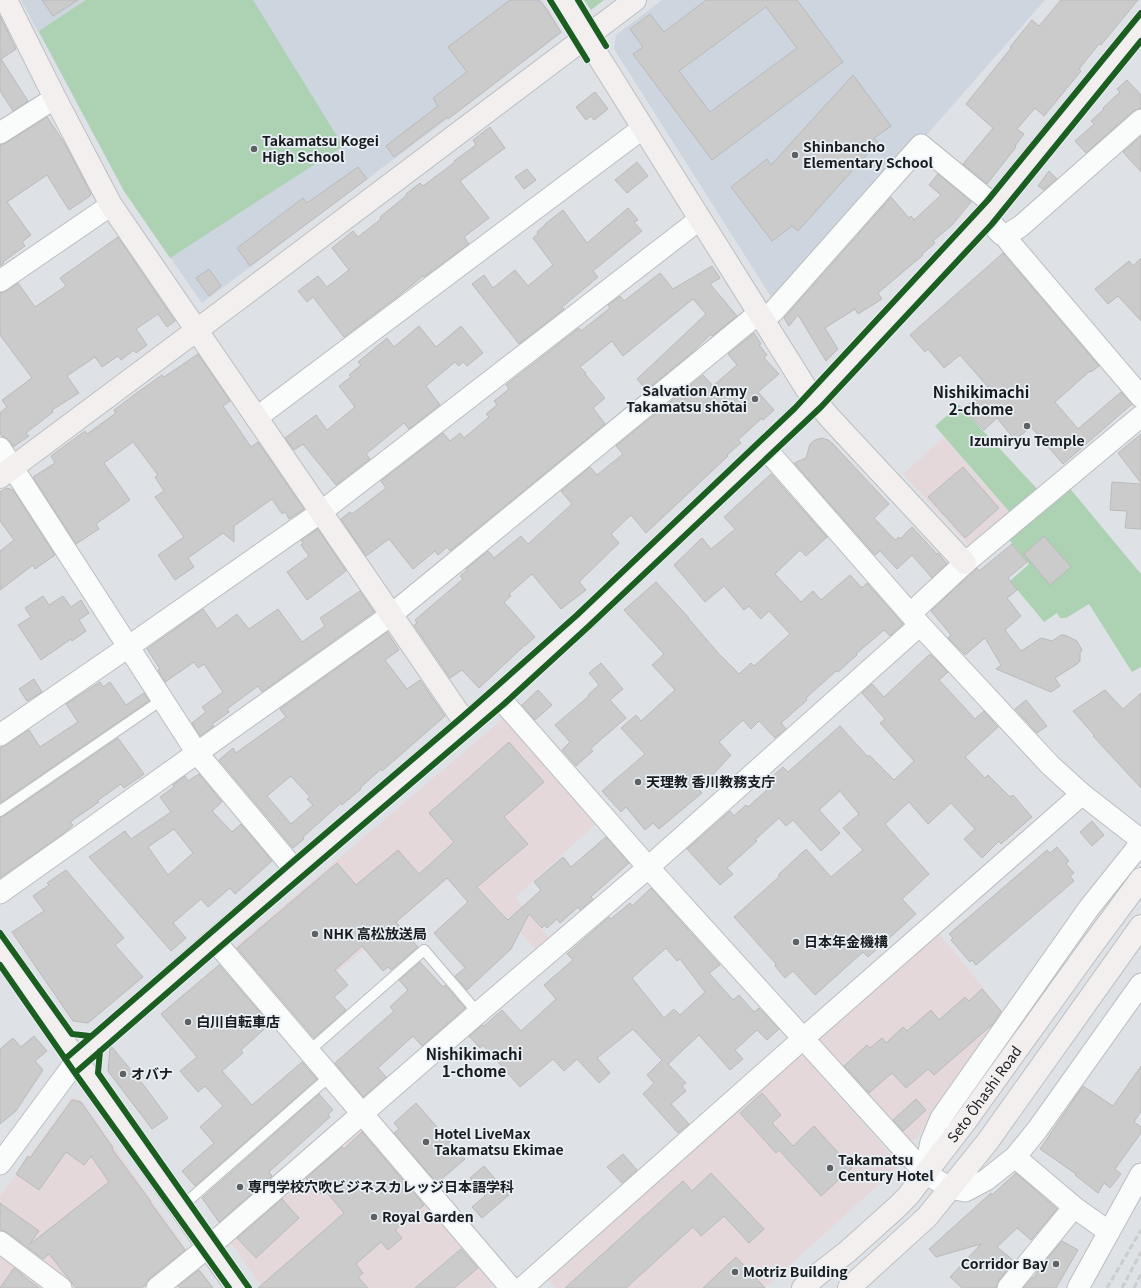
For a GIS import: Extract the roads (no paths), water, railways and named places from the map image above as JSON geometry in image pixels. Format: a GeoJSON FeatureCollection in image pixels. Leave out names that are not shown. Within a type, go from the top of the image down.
{"type":"FeatureCollection","features":[{"type":"Feature","properties":{"kind":"street"},"geometry":{"type":"LineString","coordinates":[[6,0],[54,98],[111,205],[466,724]]}},
{"type":"Feature","properties":{"kind":"street"},"geometry":{"type":"LineString","coordinates":[[564,0],[809,393],[830,418],[965,563]]}},
{"type":"Feature","properties":{"kind":"street"},"geometry":{"type":"LineString","coordinates":[[6,472],[635,0]]}},
{"type":"Feature","properties":{"kind":"street"},"geometry":{"type":"LineString","coordinates":[[0,1164],[77,1060],[583,621],[815,400],[946,261],[990,211],[1141,26]]}},
{"type":"Feature","properties":{"kind":"street"},"geometry":{"type":"LineString","coordinates":[[0,133],[54,98]]}},
{"type":"Feature","properties":{"kind":"street"},"geometry":{"type":"LineString","coordinates":[[1005,236],[1021,226],[1141,120]]}},
{"type":"Feature","properties":{"kind":"street"},"geometry":{"type":"LineString","coordinates":[[256,418],[643,128]]}},
{"type":"Feature","properties":{"kind":"street"},"geometry":{"type":"LineString","coordinates":[[0,893],[391,615],[761,315],[772,312],[921,145],[990,211],[1001,234],[1005,236],[1139,391]]}},
{"type":"Feature","properties":{"kind":"street"},"geometry":{"type":"LineString","coordinates":[[0,281],[111,205]]}},
{"type":"Feature","properties":{"kind":"street"},"geometry":{"type":"LineString","coordinates":[[0,735],[321,512],[700,220]]}},
{"type":"Feature","properties":{"kind":"street"},"geometry":{"type":"LineString","coordinates":[[157,1288],[208,1248],[648,867],[916,619],[965,563],[1141,416]]}},
{"type":"Feature","properties":{"kind":"street"},"geometry":{"type":"LineString","coordinates":[[0,448],[6,472],[128,647],[197,753],[296,870]]}},
{"type":"Feature","properties":{"kind":"street"},"geometry":{"type":"LineString","coordinates":[[765,448],[916,619],[1051,766],[1082,794],[1141,842],[1088,908],[941,1118],[932,1142],[925,1173]]}},
{"type":"Feature","properties":{"kind":"street"},"geometry":{"type":"LineString","coordinates":[[498,696],[648,867],[925,1173],[950,1188],[965,1192],[986,1180],[1015,1157],[1037,1130],[1141,984]]}},
{"type":"Feature","properties":{"kind":"street"},"geometry":{"type":"LineString","coordinates":[[214,940],[362,1114],[521,1285],[1082,794]]}},
{"type":"Feature","properties":{"kind":"street","name":"Seto Ōhashi Road"},"geometry":{"type":"LineString","coordinates":[[803,1288],[847,1252],[896,1208],[925,1173],[964,1122],[1141,879]]}},
{"type":"Feature","properties":{"kind":"street"},"geometry":{"type":"LineString","coordinates":[[849,1288],[926,1217],[988,1141],[1141,926]]}},
{"type":"Feature","properties":{"kind":"street"},"geometry":{"type":"LineString","coordinates":[[0,951],[237,1288]]}},
{"type":"Feature","properties":{"kind":"street"},"geometry":{"type":"LineString","coordinates":[[1015,1157],[1074,1207],[1108,1233]]}},
{"type":"Feature","properties":{"kind":"street"},"geometry":{"type":"LineString","coordinates":[[1078,1288],[1141,1174]]}},
{"type":"Feature","properties":{"kind":"street"},"geometry":{"type":"LineString","coordinates":[[1008,1288],[1074,1207]]}},
{"type":"Feature","properties":{"kind":"street"},"geometry":{"type":"LineString","coordinates":[[0,1242],[61,1288]]}},
{"type":"Feature","properties":{"kind":"lane"},"geometry":{"type":"LineString","coordinates":[[0,811],[163,699]]}},
{"type":"Feature","properties":{"kind":"lane"},"geometry":{"type":"LineString","coordinates":[[309,1051],[424,950],[478,1013]]}},
{"type":"Feature","properties":{"kind":"lane"},"geometry":{"type":"LineString","coordinates":[[181,1207],[330,1076]]}},
{"type":"Feature","properties":{"kind":"railway"},"geometry":{"type":"LineString","coordinates":[[1107,1288],[1141,1230]]}},
{"type":"Feature","properties":{"kind":"railway"},"geometry":{"type":"LineString","coordinates":[[1122,1288],[1141,1252]]}},
{"type":"Feature","properties":{"kind":"railway"},"geometry":{"type":"LineString","coordinates":[[1134,1288],[1141,1274]]}},
{"type":"Feature","properties":{"kind":"place","name":"Takamatsu Kogei High School"},"geometry":{"type":"Point","coordinates":[254,149]}},
{"type":"Feature","properties":{"kind":"place","name":"Shinbancho Elementary School"},"geometry":{"type":"Point","coordinates":[795,155]}},
{"type":"Feature","properties":{"kind":"place","name":"Salvation Army Takamatsu shōtai"},"geometry":{"type":"Point","coordinates":[755,399]}},
{"type":"Feature","properties":{"kind":"place","name":"Izumiryu Temple"},"geometry":{"type":"Point","coordinates":[1027,426]}},
{"type":"Feature","properties":{"kind":"place","name":"天理教 香川教務支庁"},"geometry":{"type":"Point","coordinates":[638,782]}},
{"type":"Feature","properties":{"kind":"place","name":"NHK 高松放送局"},"geometry":{"type":"Point","coordinates":[315,934]}},
{"type":"Feature","properties":{"kind":"place","name":"日本年金機構"},"geometry":{"type":"Point","coordinates":[796,942]}},
{"type":"Feature","properties":{"kind":"place","name":"白川自転車店"},"geometry":{"type":"Point","coordinates":[188,1022]}},
{"type":"Feature","properties":{"kind":"place","name":"オバナ"},"geometry":{"type":"Point","coordinates":[123,1074]}},
{"type":"Feature","properties":{"kind":"place","name":"Hotel LiveMax Takamatsu Ekimae"},"geometry":{"type":"Point","coordinates":[426,1142]}},
{"type":"Feature","properties":{"kind":"place","name":"Takamatsu Century Hotel"},"geometry":{"type":"Point","coordinates":[830,1168]}},
{"type":"Feature","properties":{"kind":"place","name":"専門学校穴吹ビジネスカレッジ日本語学科"},"geometry":{"type":"Point","coordinates":[240,1187]}},
{"type":"Feature","properties":{"kind":"place","name":"Royal Garden"},"geometry":{"type":"Point","coordinates":[374,1217]}},
{"type":"Feature","properties":{"kind":"place","name":"Corridor Bay"},"geometry":{"type":"Point","coordinates":[1056,1264]}},
{"type":"Feature","properties":{"kind":"place","name":"Motriz Building"},"geometry":{"type":"Point","coordinates":[735,1272]}},
{"type":"Feature","properties":{"kind":"district","name":"Nishikimachi 2-chome"},"geometry":{"type":"Point","coordinates":[981,402]}},
{"type":"Feature","properties":{"kind":"district","name":"Nishikimachi 1-chome"},"geometry":{"type":"Point","coordinates":[474,1064]}}]}
